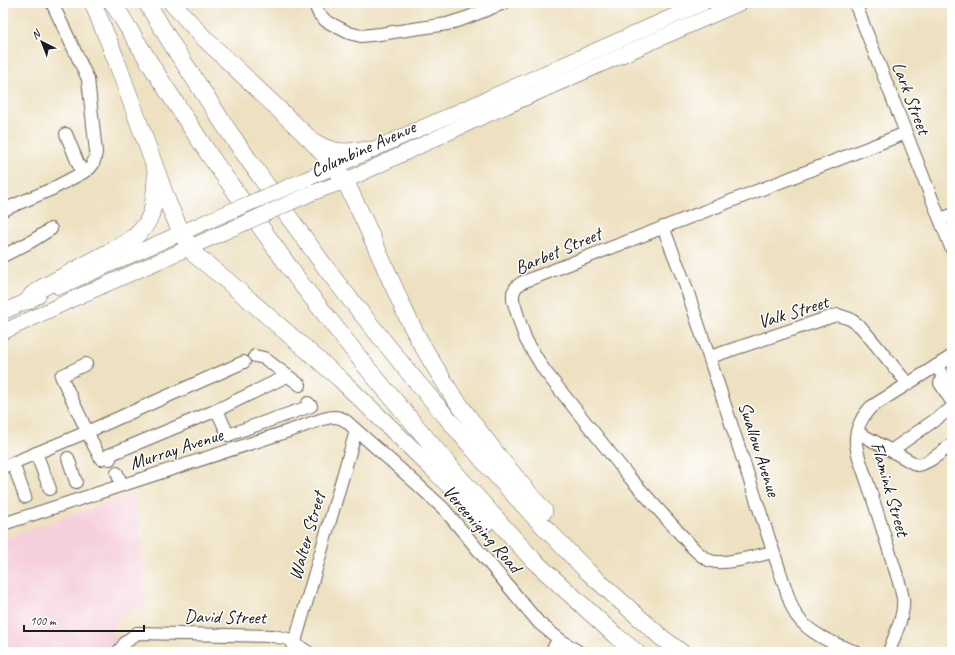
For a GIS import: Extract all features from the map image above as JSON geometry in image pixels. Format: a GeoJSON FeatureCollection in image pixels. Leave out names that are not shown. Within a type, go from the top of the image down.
{"type":"FeatureCollection","features":[{"type":"Feature","properties":{"kind":"highway"},"geometry":{"type":"LineString","coordinates":[[93,3],[115,57],[168,203],[181,232],[195,255],[224,278],[335,375],[436,472],[493,531],[511,546],[534,560]]}},
{"type":"Feature","properties":{"kind":"highway"},"geometry":{"type":"LineString","coordinates":[[113,3],[210,156],[299,281],[368,369],[468,487],[534,560],[616,636],[636,652]]}},
{"type":"Feature","properties":{"kind":"highway"},"geometry":{"type":"LineString","coordinates":[[147,3],[227,129],[334,279],[410,374],[487,465],[587,571],[662,638],[681,652]]}},
{"type":"Feature","properties":{"kind":"highway"},"geometry":{"type":"LineString","coordinates":[[172,3],[204,38],[310,140],[334,166],[345,181],[418,338],[451,393],[502,461],[566,538],[587,571]]}},
{"type":"Feature","properties":{"kind":"highway"},"geometry":{"type":"LineString","coordinates":[[310,140],[320,146],[336,152],[370,150]]}},
{"type":"Feature","properties":{"kind":"highway"},"geometry":{"type":"LineString","coordinates":[[28,301],[32,295],[40,289],[135,238],[148,222],[153,211],[156,169]]}},
{"type":"Feature","properties":{"kind":"main road","name":"Columbine Avenue"},"geometry":{"type":"LineString","coordinates":[[3,312],[181,232],[302,181],[703,3]]}},
{"type":"Feature","properties":{"kind":"main road","name":"Columbine Avenue"},"geometry":{"type":"LineString","coordinates":[[3,332],[73,299],[312,193],[345,181],[475,120],[740,3]]}},
{"type":"Feature","properties":{"kind":"street"},"geometry":{"type":"LineString","coordinates":[[3,210],[52,189],[82,173],[90,168],[95,158],[96,152],[88,79],[52,3]]}},
{"type":"Feature","properties":{"kind":"street"},"geometry":{"type":"LineString","coordinates":[[317,3],[316,7],[319,14],[326,21],[349,33],[361,36],[447,24],[504,3]]}},
{"type":"Feature","properties":{"kind":"street","name":"Lark Street"},"geometry":{"type":"LineString","coordinates":[[855,3],[952,250]]}},
{"type":"Feature","properties":{"kind":"street","name":"Barbet Street"},"geometry":{"type":"LineString","coordinates":[[774,552],[716,563],[709,561],[693,548],[630,478],[544,370],[520,326],[513,300],[513,293],[520,284],[906,133]]}},
{"type":"Feature","properties":{"kind":"street"},"geometry":{"type":"LineString","coordinates":[[66,134],[82,173]]}},
{"type":"Feature","properties":{"kind":"street"},"geometry":{"type":"LineString","coordinates":[[940,219],[952,215]]}},
{"type":"Feature","properties":{"kind":"street","name":"Swallow Avenue"},"geometry":{"type":"LineString","coordinates":[[663,228],[684,281],[710,357],[791,604],[801,622],[818,635],[827,641],[856,652]]}},
{"type":"Feature","properties":{"kind":"street"},"geometry":{"type":"LineString","coordinates":[[3,256],[51,229]]}},
{"type":"Feature","properties":{"kind":"street","name":"Valk Street"},"geometry":{"type":"LineString","coordinates":[[710,357],[838,315],[850,319],[861,328],[908,384]]}},
{"type":"Feature","properties":{"kind":"street"},"geometry":{"type":"LineString","coordinates":[[255,356],[264,358],[300,385]]}},
{"type":"Feature","properties":{"kind":"street","name":"Flamink Street"},"geometry":{"type":"LineString","coordinates":[[889,652],[901,617],[903,600],[886,539],[859,455],[856,443],[857,432],[866,412],[871,407],[952,356]]}},
{"type":"Feature","properties":{"kind":"street"},"geometry":{"type":"LineString","coordinates":[[25,497],[8,465],[87,432],[244,362]]}},
{"type":"Feature","properties":{"kind":"street"},"geometry":{"type":"LineString","coordinates":[[86,364],[62,376],[101,459],[110,457],[217,410],[287,376]]}},
{"type":"Feature","properties":{"kind":"street"},"geometry":{"type":"LineString","coordinates":[[936,366],[952,389]]}},
{"type":"Feature","properties":{"kind":"street"},"geometry":{"type":"LineString","coordinates":[[940,383],[952,402]]}},
{"type":"Feature","properties":{"kind":"street"},"geometry":{"type":"LineString","coordinates":[[217,410],[228,434],[311,406],[308,403]]}},
{"type":"Feature","properties":{"kind":"street"},"geometry":{"type":"LineString","coordinates":[[892,450],[952,408]]}},
{"type":"Feature","properties":{"kind":"street","name":"Murray Avenue"},"geometry":{"type":"LineString","coordinates":[[3,524],[329,417],[335,416],[342,418],[356,431]]}},
{"type":"Feature","properties":{"kind":"street","name":"Vereeniging Road"},"geometry":{"type":"LineString","coordinates":[[356,431],[444,509],[539,623],[559,639],[579,652]]}},
{"type":"Feature","properties":{"kind":"street","name":"Walter Street"},"geometry":{"type":"LineString","coordinates":[[293,648],[356,431]]}},
{"type":"Feature","properties":{"kind":"street"},"geometry":{"type":"LineString","coordinates":[[857,432],[917,465],[927,462],[952,444]]}},
{"type":"Feature","properties":{"kind":"street"},"geometry":{"type":"LineString","coordinates":[[36,453],[50,489]]}},
{"type":"Feature","properties":{"kind":"street"},"geometry":{"type":"LineString","coordinates":[[68,458],[76,482]]}},
{"type":"Feature","properties":{"kind":"street"},"geometry":{"type":"LineString","coordinates":[[118,473],[122,485]]}},
{"type":"Feature","properties":{"kind":"street","name":"David Street"},"geometry":{"type":"LineString","coordinates":[[118,652],[126,642],[137,633],[273,636],[288,639],[293,648],[308,652]]}},
{"type":"Feature","properties":{"kind":"street"},"geometry":{"type":"LineString","coordinates":[[551,652],[559,639]]}},
{"type":"Feature","properties":{"kind":"shaded area"},"geometry":{"type":"Polygon","coordinates":[[[134,493],[142,550],[146,607],[128,610],[121,616],[110,631],[131,647],[139,650],[150,649],[150,652],[3,652],[3,539],[134,493]]]}}]}
